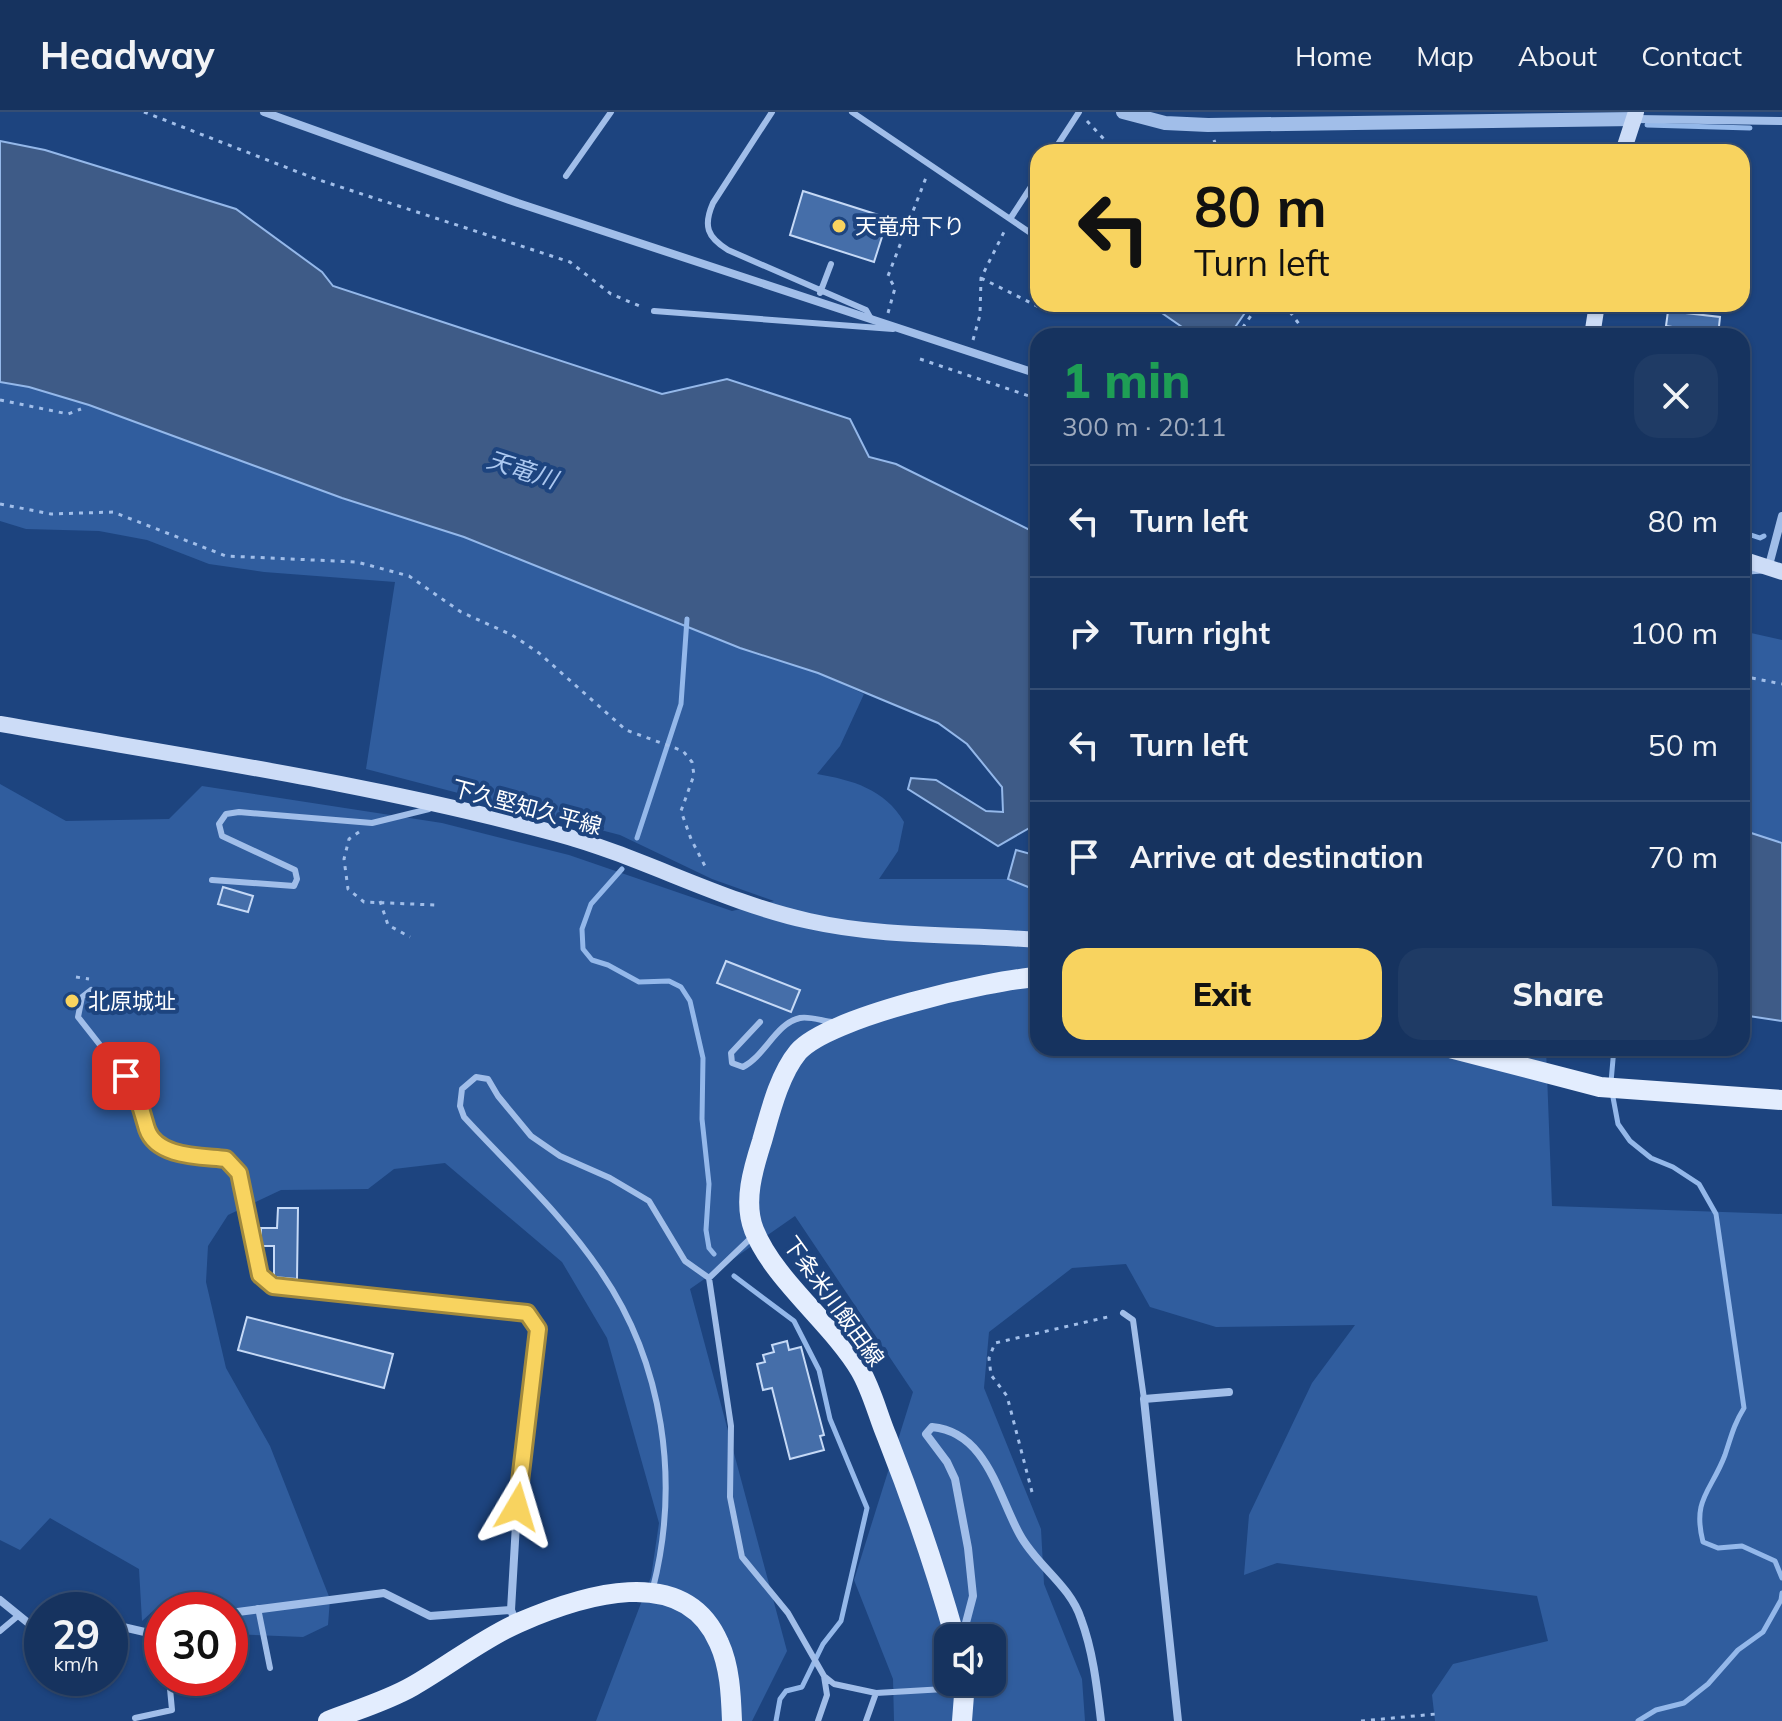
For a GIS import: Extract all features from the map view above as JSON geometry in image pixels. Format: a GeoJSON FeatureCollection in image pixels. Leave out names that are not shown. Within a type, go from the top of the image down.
{"type":"FeatureCollection","features":[{"type":"Feature","properties":{"kind":"main road"},"geometry":{"type":"LineString","coordinates":[[1626,144],[1635,115]]}},
{"type":"Feature","properties":{"kind":"main road"},"geometry":{"type":"LineString","coordinates":[[1750,562],[1775,570]]}},
{"type":"Feature","properties":{"kind":"main road","name":"下久堅知久平線"},"geometry":{"type":"LineString","coordinates":[[0,724],[266,770],[560,834],[743,903],[810,921],[896,933],[1030,940]]}},
{"type":"Feature","properties":{"kind":"main road","name":"下条米川飯田線"},"geometry":{"type":"LineString","coordinates":[[951,1624],[906,1485],[861,1371],[783,1274],[755,1233],[750,1208],[751,1180],[769,1117],[792,1061],[807,1043],[847,1025],[989,982],[1030,978]]}},
{"type":"Feature","properties":{"kind":"main road"},"geometry":{"type":"LineString","coordinates":[[1482,1056],[1612,1088],[1782,1100]]}},
{"type":"Feature","properties":{"kind":"main road"},"geometry":{"type":"LineString","coordinates":[[328,1721],[410,1688],[514,1617],[596,1597],[652,1592],[675,1597],[694,1608],[719,1641],[730,1691],[732,1721]]}},
{"type":"Feature","properties":{"kind":"main road"},"geometry":{"type":"LineString","coordinates":[[962,1721],[964,1696]]}},
{"type":"Feature","properties":{"kind":"street"},"geometry":{"type":"LineString","coordinates":[[264,112],[518,203],[1030,372]]}},
{"type":"Feature","properties":{"kind":"street"},"geometry":{"type":"LineString","coordinates":[[1123,112],[1165,123],[1206,119],[1635,115],[1782,121]]}},
{"type":"Feature","properties":{"kind":"street"},"geometry":{"type":"LineString","coordinates":[[1750,571],[1775,570],[1782,516]]}},
{"type":"Feature","properties":{"kind":"street"},"geometry":{"type":"LineString","coordinates":[[248,1610],[384,1593],[430,1616],[514,1617],[517,1507],[538,1329],[527,1313],[273,1286],[260,1275]]}},
{"type":"Feature","properties":{"kind":"street"},"geometry":{"type":"LineString","coordinates":[[1178,1721],[1144,1399],[1229,1392]]}},
{"type":"Feature","properties":{"kind":"street"},"geometry":{"type":"LineString","coordinates":[[966,1624],[973,1596],[968,1548],[955,1479],[947,1462],[926,1434],[932,1427],[942,1428],[966,1441],[976,1452],[999,1486],[1021,1536],[1070,1595],[1088,1640],[1101,1721]]}},
{"type":"Feature","properties":{"kind":"street"},"geometry":{"type":"LineString","coordinates":[[0,1600],[24,1619]]}},
{"type":"Feature","properties":{"kind":"lane"},"geometry":{"type":"LineString","coordinates":[[566,176],[611,112]]}},
{"type":"Feature","properties":{"kind":"lane"},"geometry":{"type":"LineString","coordinates":[[772,112],[713,203],[706,218],[706,229],[712,240],[728,250],[820,293],[866,310],[872,320]]}},
{"type":"Feature","properties":{"kind":"lane"},"geometry":{"type":"LineString","coordinates":[[852,112],[1030,233]]}},
{"type":"Feature","properties":{"kind":"lane"},"geometry":{"type":"LineString","coordinates":[[1058,144],[1079,112]]}},
{"type":"Feature","properties":{"kind":"lane"},"geometry":{"type":"LineString","coordinates":[[1010,219],[1030,188]]}},
{"type":"Feature","properties":{"kind":"lane"},"geometry":{"type":"LineString","coordinates":[[820,293],[831,264]]}},
{"type":"Feature","properties":{"kind":"lane"},"geometry":{"type":"LineString","coordinates":[[654,311],[900,330]]}},
{"type":"Feature","properties":{"kind":"lane"},"geometry":{"type":"LineString","coordinates":[[212,880],[294,886],[297,879],[295,870],[222,836],[219,824],[226,814],[239,812],[372,823],[438,806]]}},
{"type":"Feature","properties":{"kind":"lane"},"geometry":{"type":"LineString","coordinates":[[91,990],[82,997],[78,1017],[137,1092],[148,1134],[178,1154],[226,1159],[239,1173],[260,1275]]}},
{"type":"Feature","properties":{"kind":"lane"},"geometry":{"type":"LineString","coordinates":[[760,1022],[731,1053],[732,1063],[743,1067],[756,1060],[784,1026],[801,1018],[847,1025]]}},
{"type":"Feature","properties":{"kind":"lane"},"geometry":{"type":"LineString","coordinates":[[652,1592],[661,1556],[667,1481],[661,1416],[644,1359],[621,1305],[601,1271],[548,1207],[464,1117],[460,1098],[468,1082],[476,1077],[488,1079],[531,1136],[560,1156],[610,1178],[649,1201],[685,1261],[709,1278],[731,1426],[730,1497],[742,1557],[788,1613],[823,1674],[834,1684],[876,1693],[934,1688]]}},
{"type":"Feature","properties":{"kind":"lane"},"geometry":{"type":"LineString","coordinates":[[709,1278],[755,1233]]}},
{"type":"Feature","properties":{"kind":"lane"},"geometry":{"type":"LineString","coordinates":[[1123,1313],[1133,1320],[1144,1399]]}},
{"type":"Feature","properties":{"kind":"lane"},"geometry":{"type":"LineString","coordinates":[[258,1608],[270,1668]]}},
{"type":"Feature","properties":{"kind":"lane"},"geometry":{"type":"LineString","coordinates":[[0,1631],[19,1615]]}},
{"type":"Feature","properties":{"kind":"lane"},"geometry":{"type":"LineString","coordinates":[[818,1721],[826,1705],[823,1674]]}},
{"type":"Feature","properties":{"kind":"lane"},"geometry":{"type":"LineString","coordinates":[[866,1721],[876,1693]]}},
{"type":"Feature","properties":{"kind":"lane"},"geometry":{"type":"LineString","coordinates":[[135,1718],[172,1710],[171,1696]]}},
{"type":"Feature","properties":{"kind":"path"},"geometry":{"type":"LineString","coordinates":[[144,112],[316,179],[570,262],[611,294],[654,311]]}},
{"type":"Feature","properties":{"kind":"path"},"geometry":{"type":"LineString","coordinates":[[1079,112],[1109,144]]}},
{"type":"Feature","properties":{"kind":"path"},"geometry":{"type":"LineString","coordinates":[[884,324],[895,288],[888,276],[931,165]]}},
{"type":"Feature","properties":{"kind":"path"},"geometry":{"type":"LineString","coordinates":[[970,353],[980,315],[981,278],[1010,219]]}},
{"type":"Feature","properties":{"kind":"path"},"geometry":{"type":"LineString","coordinates":[[981,278],[1030,302]]}},
{"type":"Feature","properties":{"kind":"path"},"geometry":{"type":"LineString","coordinates":[[920,359],[1030,396]]}},
{"type":"Feature","properties":{"kind":"path"},"geometry":{"type":"LineString","coordinates":[[0,400],[68,414],[81,409]]}},
{"type":"Feature","properties":{"kind":"path"},"geometry":{"type":"LineString","coordinates":[[0,504],[51,514],[113,512],[226,556],[357,562],[409,576],[461,612],[512,635],[539,653],[626,730],[678,750],[692,762],[694,775],[681,811],[691,839],[712,879]]}},
{"type":"Feature","properties":{"kind":"path"},"geometry":{"type":"LineString","coordinates":[[1750,678],[1782,684]]}},
{"type":"Feature","properties":{"kind":"path"},"geometry":{"type":"LineString","coordinates":[[372,823],[349,839],[344,859],[348,889],[364,902],[435,905]]}},
{"type":"Feature","properties":{"kind":"path"},"geometry":{"type":"LineString","coordinates":[[380,901],[388,925],[410,937]]}},
{"type":"Feature","properties":{"kind":"path"},"geometry":{"type":"LineString","coordinates":[[91,990],[114,1012]]}},
{"type":"Feature","properties":{"kind":"path"},"geometry":{"type":"LineString","coordinates":[[1032,1492],[1007,1396],[991,1375],[989,1358],[995,1343],[1123,1313]]}},
{"type":"Feature","properties":{"kind":"path"},"geometry":{"type":"LineString","coordinates":[[1361,1721],[1436,1714]]}},
{"type":"Feature","properties":{"kind":"shaded area"},"geometry":{"type":"Polygon","coordinates":[[[0,382],[29,387],[88,405],[342,498],[464,537],[818,673],[864,694],[840,746],[817,774],[843,779],[877,794],[904,822],[898,851],[879,879],[1008,879],[1030,888],[1030,1056],[1546,1056],[1552,1206],[1782,1214],[1782,1721],[1435,1721],[1432,1695],[1453,1664],[1548,1641],[1537,1596],[1277,1563],[1244,1575],[1249,1515],[1312,1383],[1355,1325],[1216,1327],[1150,1307],[1126,1264],[1072,1268],[989,1332],[984,1388],[1041,1529],[1044,1584],[1082,1679],[1085,1721],[894,1721],[893,1679],[854,1580],[913,1392],[795,1216],[690,1289],[787,1651],[752,1721],[596,1721],[651,1577],[659,1523],[607,1338],[562,1262],[445,1163],[394,1169],[368,1189],[281,1190],[228,1215],[208,1246],[206,1282],[226,1368],[270,1446],[330,1599],[328,1625],[303,1637],[248,1635],[248,1592],[144,1592],[142,1621],[139,1569],[50,1518],[20,1550],[0,1540],[0,784],[66,821],[169,819],[202,786],[442,823],[569,855],[732,911],[774,901],[712,879],[620,835],[366,769],[395,582],[264,572],[209,564],[147,540],[99,531],[26,529],[0,521],[0,382]]]}},
{"type":"Feature","properties":{"kind":"shaded area"},"geometry":{"type":"Polygon","coordinates":[[[1750,633],[1782,640],[1782,843],[1750,833],[1750,633]]]}},
{"type":"Feature","properties":{"kind":"water","name":"天竜川"},"geometry":{"type":"Polygon","coordinates":[[[0,141],[45,150],[236,209],[322,272],[333,286],[662,394],[727,379],[850,419],[869,457],[896,464],[1030,530],[1030,828],[998,846],[908,789],[911,778],[936,780],[986,811],[1003,812],[1002,787],[967,744],[938,723],[818,673],[740,648],[464,537],[342,498],[89,405],[29,387],[0,382],[0,141]]]}},
{"type":"Feature","properties":{"kind":"water"},"geometry":{"type":"Polygon","coordinates":[[[1160,312],[1246,312],[1234,328],[1184,328],[1160,312]]]}},
{"type":"Feature","properties":{"kind":"water"},"geometry":{"type":"Polygon","coordinates":[[[1750,833],[1782,843],[1782,1021],[1750,1016],[1750,833]]]}},
{"type":"Feature","properties":{"kind":"water"},"geometry":{"type":"Polygon","coordinates":[[[1016,850],[1030,854],[1030,888],[1008,879],[1016,850]]]}},
{"type":"Feature","properties":{"kind":"building","name":"天竜舟下り"},"geometry":{"type":"Polygon","coordinates":[[[803,191],[888,218],[874,262],[790,235],[803,191]]]}},
{"type":"Feature","properties":{"kind":"building"},"geometry":{"type":"Polygon","coordinates":[[[1668,312],[1720,317],[1719,328],[1666,326],[1668,312]]]}},
{"type":"Feature","properties":{"kind":"building"},"geometry":{"type":"Polygon","coordinates":[[[223,887],[253,896],[248,912],[218,904],[223,887]]]}},
{"type":"Feature","properties":{"kind":"building"},"geometry":{"type":"Polygon","coordinates":[[[726,961],[800,990],[791,1012],[717,983],[726,961]]]}},
{"type":"Feature","properties":{"kind":"building"},"geometry":{"type":"Polygon","coordinates":[[[278,1208],[298,1208],[297,1279],[274,1277],[274,1246],[261,1246],[261,1228],[277,1228],[278,1208]]]}},
{"type":"Feature","properties":{"kind":"building"},"geometry":{"type":"Polygon","coordinates":[[[247,1317],[393,1354],[384,1388],[238,1350],[247,1317]]]}},
{"type":"Feature","properties":{"kind":"building"},"geometry":{"type":"Polygon","coordinates":[[[787,1341],[789,1350],[801,1347],[824,1435],[820,1436],[824,1450],[790,1459],[772,1388],[763,1390],[757,1364],[765,1362],[763,1355],[774,1352],[772,1345],[787,1341]]]}},
{"type":"Feature","properties":{"kind":"waterway"},"geometry":{"type":"LineString","coordinates":[[1647,125],[1750,128]]}},
{"type":"Feature","properties":{"kind":"waterway"},"geometry":{"type":"LineString","coordinates":[[1750,535],[1764,536]]}},
{"type":"Feature","properties":{"kind":"waterway"},"geometry":{"type":"LineString","coordinates":[[637,838],[681,704],[687,619]]}},
{"type":"Feature","properties":{"kind":"waterway"},"geometry":{"type":"LineString","coordinates":[[622,869],[591,904],[582,929],[583,949],[592,960],[639,982],[669,981],[681,987],[690,1001],[703,1058],[702,1119],[709,1184],[706,1230],[709,1248],[714,1254]]}},
{"type":"Feature","properties":{"kind":"waterway"},"geometry":{"type":"LineString","coordinates":[[1611,1082],[1613,1056]]}},
{"type":"Feature","properties":{"kind":"waterway"},"geometry":{"type":"LineString","coordinates":[[1612,1092],[1618,1124],[1630,1141],[1651,1158],[1673,1167],[1699,1184],[1716,1214],[1744,1408],[1701,1505],[1703,1542],[1718,1548],[1742,1546],[1775,1561],[1782,1578]]}},
{"type":"Feature","properties":{"kind":"waterway"},"geometry":{"type":"LineString","coordinates":[[734,1276],[794,1321],[819,1370],[830,1419],[867,1508],[841,1621],[823,1644],[802,1687],[786,1691],[780,1699],[776,1721]]}},
{"type":"Feature","properties":{"kind":"waterway"},"geometry":{"type":"LineString","coordinates":[[1638,1721],[1656,1710],[1684,1703],[1708,1684],[1738,1650],[1763,1632],[1782,1593]]}},
{"type":"Feature","properties":{"kind":"place","name":"天竜舟下り"},"geometry":{"type":"Point","coordinates":[839,226]}},
{"type":"Feature","properties":{"kind":"place","name":"北原城址"},"geometry":{"type":"Point","coordinates":[72,1001]}},
{"type":"Feature","properties":{"kind":"route"},"geometry":{"type":"LineString","coordinates":[[126,1076],[137,1092],[148,1134],[178,1154],[226,1159],[239,1173],[260,1275],[273,1286],[527,1313],[538,1329],[517,1507]]}}]}
